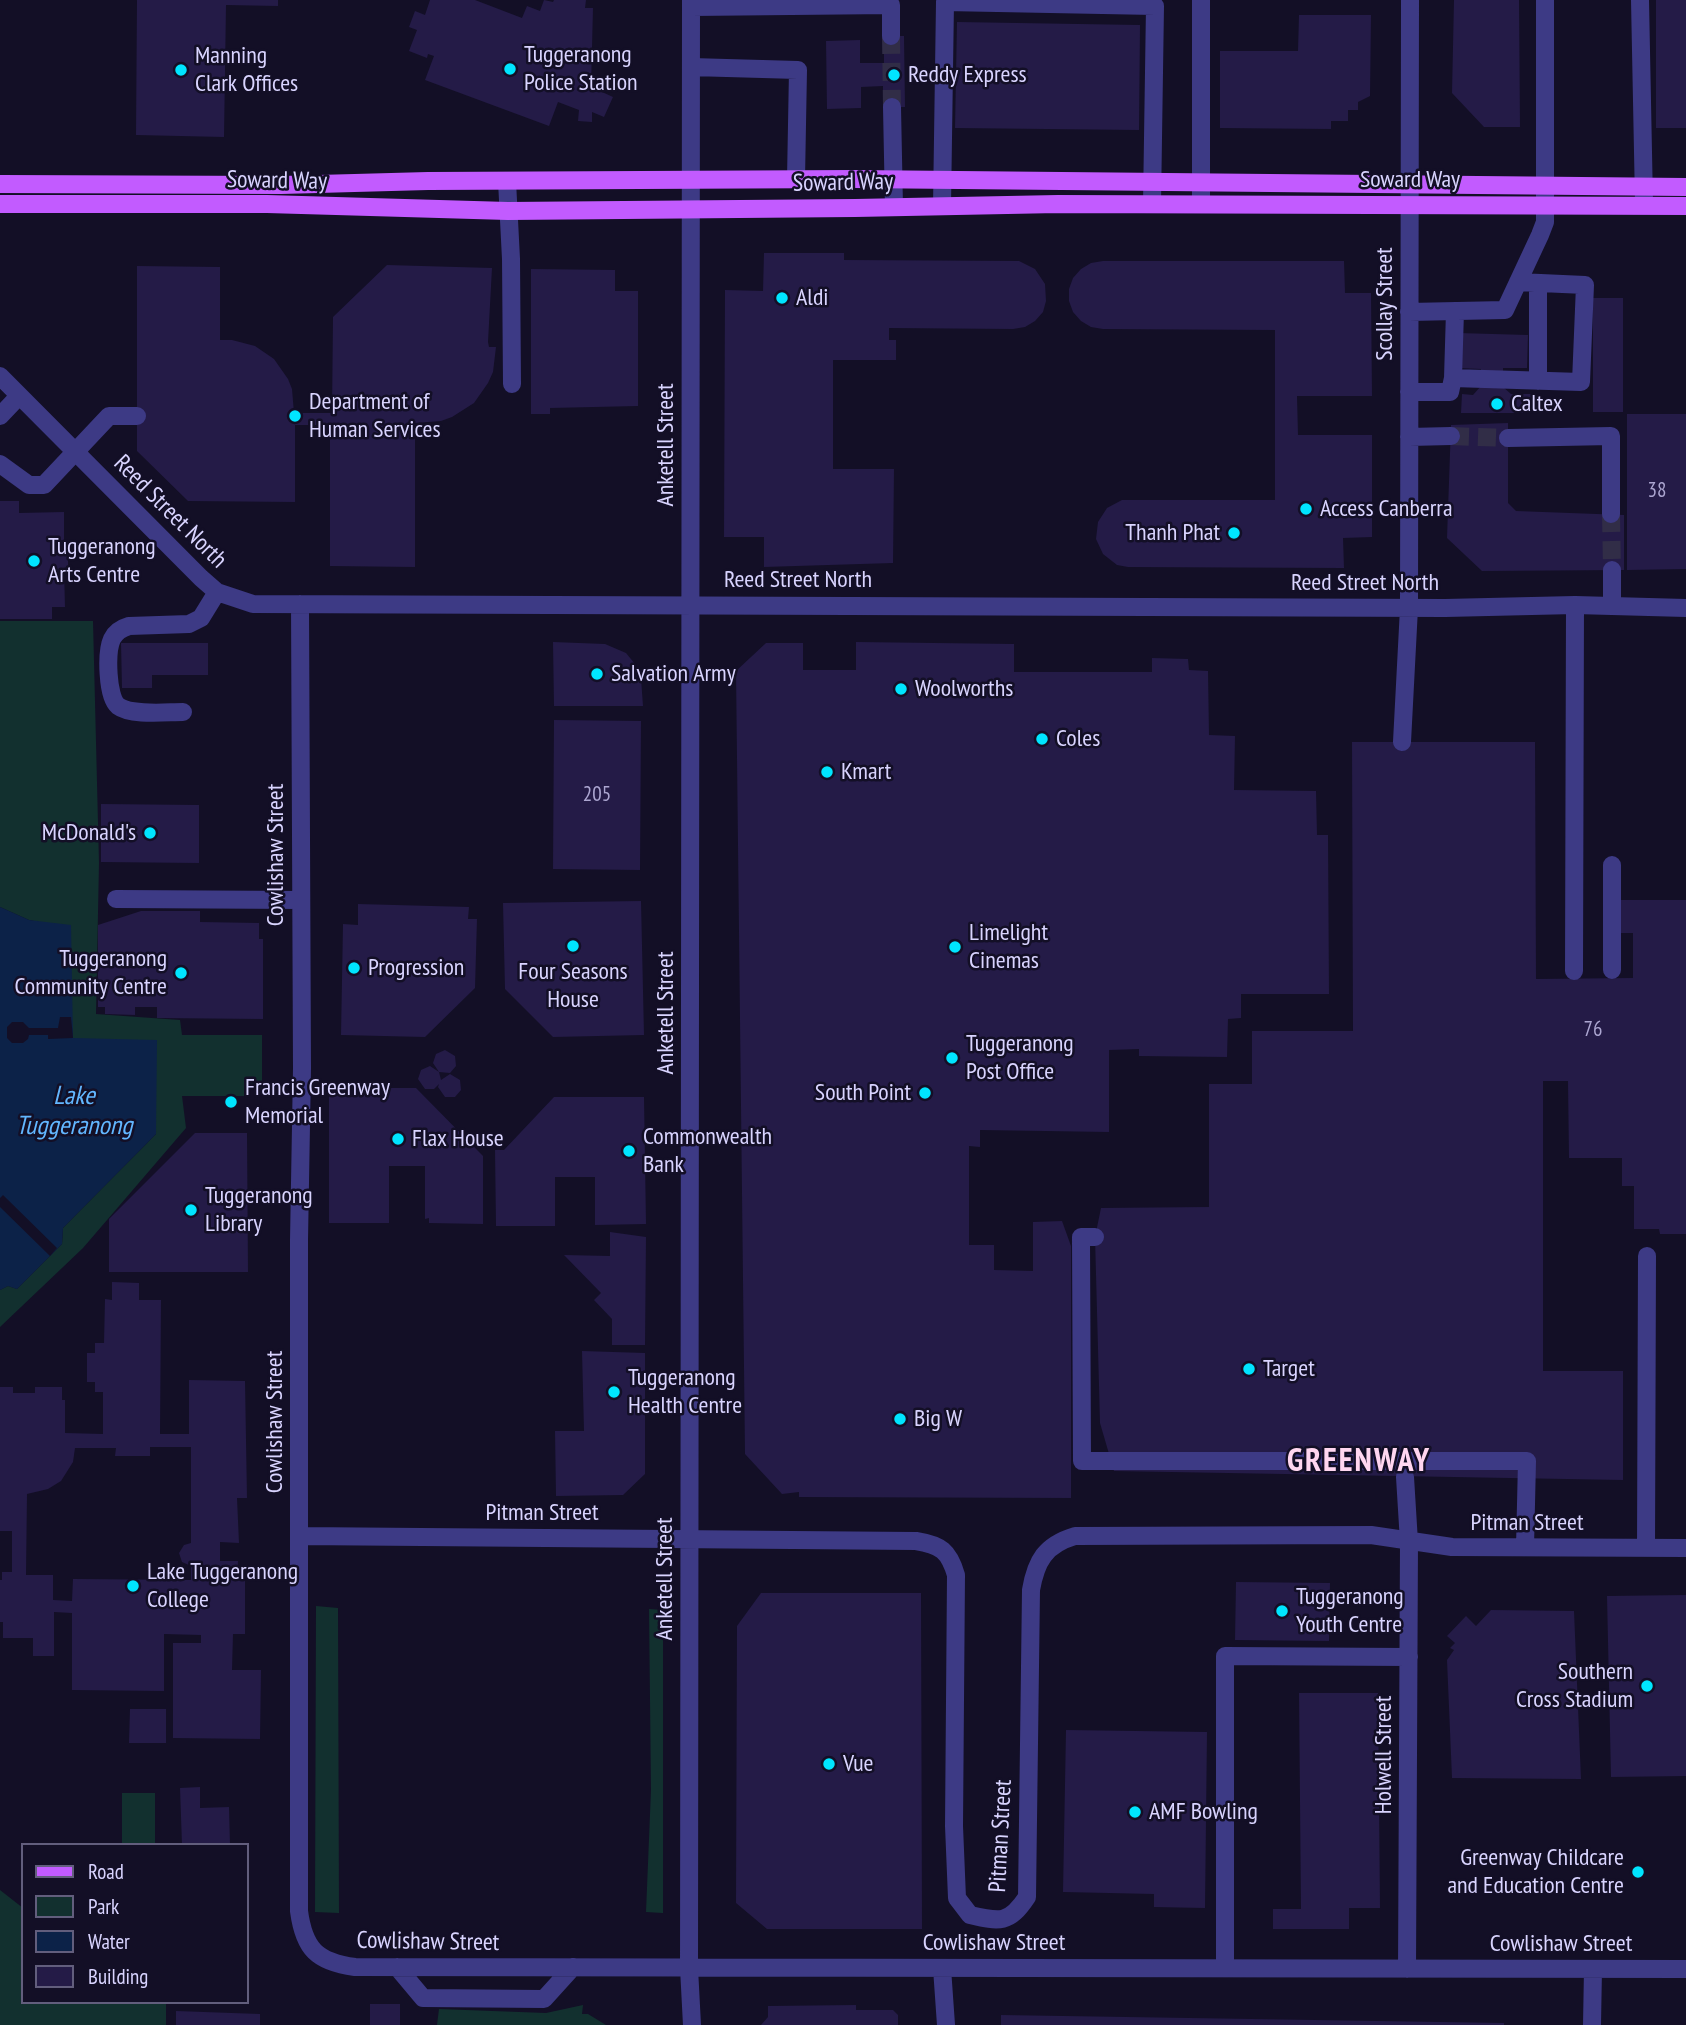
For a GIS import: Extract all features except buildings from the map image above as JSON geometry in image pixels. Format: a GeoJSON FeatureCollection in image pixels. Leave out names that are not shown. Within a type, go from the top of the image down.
{"type":"FeatureCollection","features":[{"type":"Feature","properties":{"kind":"main road","name":"Soward Way"},"geometry":{"type":"LineString","coordinates":[[0,184],[281,185],[894,179],[1686,187]]}},
{"type":"Feature","properties":{"kind":"main road","name":"Soward Way"},"geometry":{"type":"LineString","coordinates":[[0,204],[267,204],[508,211],[1152,204],[1686,206]]}},
{"type":"Feature","properties":{"kind":"street"},"geometry":{"type":"LineString","coordinates":[[1200,0],[1201,204]]}},
{"type":"Feature","properties":{"kind":"street","name":"Scollay Street"},"geometry":{"type":"LineString","coordinates":[[1402,742],[1409,608],[1410,0]]}},
{"type":"Feature","properties":{"kind":"street"},"geometry":{"type":"LineString","coordinates":[[1409,312],[1505,310],[1545,222],[1545,0]]}},
{"type":"Feature","properties":{"kind":"street"},"geometry":{"type":"LineString","coordinates":[[1640,0],[1644,206]]}},
{"type":"Feature","properties":{"kind":"street"},"geometry":{"type":"LineString","coordinates":[[942,206],[945,2],[1155,6],[1152,204]]}},
{"type":"Feature","properties":{"kind":"street"},"geometry":{"type":"LineString","coordinates":[[691,4],[891,5],[891,36]]}},
{"type":"Feature","properties":{"kind":"street","name":"Anketell Street"},"geometry":{"type":"LineString","coordinates":[[691,4],[689,1968],[692,2025]]}},
{"type":"Feature","properties":{"kind":"street"},"geometry":{"type":"LineString","coordinates":[[691,67],[798,70],[796,179]]}},
{"type":"Feature","properties":{"kind":"street"},"geometry":{"type":"LineString","coordinates":[[892,107],[894,207]]}},
{"type":"Feature","properties":{"kind":"street"},"geometry":{"type":"LineString","coordinates":[[508,181],[512,384]]}},
{"type":"Feature","properties":{"kind":"street"},"geometry":{"type":"LineString","coordinates":[[1454,378],[1581,382],[1585,285],[1518,282]]}},
{"type":"Feature","properties":{"kind":"street"},"geometry":{"type":"LineString","coordinates":[[1538,283],[1538,381]]}},
{"type":"Feature","properties":{"kind":"street"},"geometry":{"type":"LineString","coordinates":[[1409,392],[1450,392],[1454,378],[1455,311]]}},
{"type":"Feature","properties":{"kind":"street","name":"Reed Street North"},"geometry":{"type":"LineString","coordinates":[[0,376],[190,567],[218,592],[253,604],[1686,607]]}},
{"type":"Feature","properties":{"kind":"street"},"geometry":{"type":"LineString","coordinates":[[0,416],[19,396]]}},
{"type":"Feature","properties":{"kind":"street"},"geometry":{"type":"LineString","coordinates":[[0,464],[29,485],[44,485],[108,416],[137,416]]}},
{"type":"Feature","properties":{"kind":"street"},"geometry":{"type":"LineString","coordinates":[[1409,437],[1451,436]]}},
{"type":"Feature","properties":{"kind":"street"},"geometry":{"type":"LineString","coordinates":[[1508,438],[1611,436],[1611,514]]}},
{"type":"Feature","properties":{"kind":"street"},"geometry":{"type":"LineString","coordinates":[[1612,570],[1612,606]]}},
{"type":"Feature","properties":{"kind":"street"},"geometry":{"type":"LineString","coordinates":[[183,712],[128,712],[116,705],[110,694],[111,640],[120,629],[129,626],[189,624],[201,618],[218,592]]}},
{"type":"Feature","properties":{"kind":"street","name":"Cowlishaw Street"},"geometry":{"type":"LineString","coordinates":[[300,604],[302,1068],[299,1911],[301,1932],[309,1946],[335,1964],[355,1967],[1686,1969]]}},
{"type":"Feature","properties":{"kind":"street"},"geometry":{"type":"LineString","coordinates":[[1574,971],[1575,605]]}},
{"type":"Feature","properties":{"kind":"street"},"geometry":{"type":"LineString","coordinates":[[1612,865],[1612,970]]}},
{"type":"Feature","properties":{"kind":"street"},"geometry":{"type":"LineString","coordinates":[[116,899],[300,900]]}},
{"type":"Feature","properties":{"kind":"street"},"geometry":{"type":"LineString","coordinates":[[1095,1237],[1081,1237],[1082,1461],[1527,1461],[1525,1547]]}},
{"type":"Feature","properties":{"kind":"street"},"geometry":{"type":"LineString","coordinates":[[1646,1548],[1647,1256]]}},
{"type":"Feature","properties":{"kind":"street","name":"Holwell Street"},"geometry":{"type":"LineString","coordinates":[[1405,1477],[1409,1542],[1407,1969]]}},
{"type":"Feature","properties":{"kind":"street","name":"Pitman Street"},"geometry":{"type":"LineString","coordinates":[[299,1536],[916,1541],[934,1544],[951,1557],[956,1575],[954,1826],[957,1898],[970,1915],[995,1920],[1015,1914],[1027,1897],[1031,1590],[1035,1568],[1058,1541],[1074,1536],[1371,1535],[1452,1547],[1686,1548]]}},
{"type":"Feature","properties":{"kind":"street"},"geometry":{"type":"LineString","coordinates":[[1225,1968],[1225,1656],[1409,1657]]}},
{"type":"Feature","properties":{"kind":"street"},"geometry":{"type":"LineString","coordinates":[[397,1967],[423,1998],[544,1998],[573,1967]]}},
{"type":"Feature","properties":{"kind":"street"},"geometry":{"type":"LineString","coordinates":[[942,1968],[946,2025]]}},
{"type":"Feature","properties":{"kind":"street"},"geometry":{"type":"LineString","coordinates":[[1592,2025],[1593,1969]]}},
{"type":"Feature","properties":{"kind":"green space"},"geometry":{"type":"Polygon","coordinates":[[[0,621],[93,621],[99,863],[96,1014],[180,1020],[182,1035],[262,1035],[262,1089],[245,1089],[244,1096],[182,1096],[186,1128],[83,1248],[0,1327],[0,1290],[8,1286],[17,1289],[62,1244],[63,1228],[156,1134],[73,1038],[71,1017],[44,923],[29,920],[0,907],[0,621]]]}},
{"type":"Feature","properties":{"kind":"green space"},"geometry":{"type":"Polygon","coordinates":[[[316,1606],[338,1608],[339,1913],[315,1912],[316,1606]]]}},
{"type":"Feature","properties":{"kind":"green space"},"geometry":{"type":"Polygon","coordinates":[[[649,1609],[663,1610],[663,1913],[646,1912],[651,1790],[649,1609]]]}},
{"type":"Feature","properties":{"kind":"green space"},"geometry":{"type":"Polygon","coordinates":[[[122,1793],[155,1793],[155,1843],[122,1843],[122,1793]]]}},
{"type":"Feature","properties":{"kind":"green space"},"geometry":{"type":"Polygon","coordinates":[[[0,1890],[21,1906],[21,2004],[166,2004],[166,2025],[0,2025],[0,1890]]]}},
{"type":"Feature","properties":{"kind":"green space"},"geometry":{"type":"Polygon","coordinates":[[[583,2005],[582,2014],[588,2014],[606,2025],[437,2025],[439,2009],[546,2013],[583,2005]]]}},
{"type":"Feature","properties":{"kind":"water","name":"Lake Tuggeranong"},"geometry":{"type":"Polygon","coordinates":[[[0,907],[29,920],[71,925],[73,1038],[157,1040],[156,1134],[63,1228],[62,1244],[17,1289],[8,1286],[0,1290],[0,907]]]}},
{"type":"Feature","properties":{"kind":"pier"},"geometry":{"type":"Polygon","coordinates":[[[60,1017],[71,1017],[73,1038],[48,1039],[48,1035],[29,1035],[23,1043],[12,1043],[7,1038],[7,1027],[12,1022],[23,1022],[29,1028],[58,1028],[60,1017]]]}},
{"type":"Feature","properties":{"kind":"pier"},"geometry":{"type":"Polygon","coordinates":[[[3,1195],[57,1248],[50,1256],[0,1207],[0,1198],[3,1195]]]}},
{"type":"Feature","properties":{"kind":"tunnel"},"geometry":{"type":"LineString","coordinates":[[891,36],[892,107]]}},
{"type":"Feature","properties":{"kind":"tunnel"},"geometry":{"type":"LineString","coordinates":[[1451,436],[1508,438]]}},
{"type":"Feature","properties":{"kind":"tunnel"},"geometry":{"type":"LineString","coordinates":[[1611,514],[1612,570]]}},
{"type":"Feature","properties":{"kind":"place","name":"Tuggeranong Police Station"},"geometry":{"type":"Point","coordinates":[510,69]}},
{"type":"Feature","properties":{"kind":"place","name":"Manning Clark Offices"},"geometry":{"type":"Point","coordinates":[181,70]}},
{"type":"Feature","properties":{"kind":"place","name":"Reddy Express"},"geometry":{"type":"Point","coordinates":[894,75]}},
{"type":"Feature","properties":{"kind":"place","name":"Aldi"},"geometry":{"type":"Point","coordinates":[782,298]}},
{"type":"Feature","properties":{"kind":"place","name":"Caltex"},"geometry":{"type":"Point","coordinates":[1497,404]}},
{"type":"Feature","properties":{"kind":"place","name":"Department of Human Services"},"geometry":{"type":"Point","coordinates":[295,416]}},
{"type":"Feature","properties":{"kind":"place","name":"Access Canberra"},"geometry":{"type":"Point","coordinates":[1306,509]}},
{"type":"Feature","properties":{"kind":"place","name":"Thanh Phat"},"geometry":{"type":"Point","coordinates":[1234,533]}},
{"type":"Feature","properties":{"kind":"place","name":"Tuggeranong Arts Centre"},"geometry":{"type":"Point","coordinates":[34,561]}},
{"type":"Feature","properties":{"kind":"place","name":"Salvation Army"},"geometry":{"type":"Point","coordinates":[597,674]}},
{"type":"Feature","properties":{"kind":"place","name":"Woolworths"},"geometry":{"type":"Point","coordinates":[901,689]}},
{"type":"Feature","properties":{"kind":"place","name":"Coles"},"geometry":{"type":"Point","coordinates":[1042,739]}},
{"type":"Feature","properties":{"kind":"place","name":"Kmart"},"geometry":{"type":"Point","coordinates":[827,772]}},
{"type":"Feature","properties":{"kind":"place","name":"McDonald's"},"geometry":{"type":"Point","coordinates":[150,833]}},
{"type":"Feature","properties":{"kind":"place","name":"Four Seasons House"},"geometry":{"type":"Point","coordinates":[573,946]}},
{"type":"Feature","properties":{"kind":"place","name":"Limelight Cinemas"},"geometry":{"type":"Point","coordinates":[955,947]}},
{"type":"Feature","properties":{"kind":"place","name":"Progression"},"geometry":{"type":"Point","coordinates":[354,968]}},
{"type":"Feature","properties":{"kind":"place","name":"Tuggeranong Community Centre"},"geometry":{"type":"Point","coordinates":[181,973]}},
{"type":"Feature","properties":{"kind":"place","name":"Tuggeranong Post Office"},"geometry":{"type":"Point","coordinates":[952,1058]}},
{"type":"Feature","properties":{"kind":"place","name":"South Point"},"geometry":{"type":"Point","coordinates":[925,1093]}},
{"type":"Feature","properties":{"kind":"place","name":"Francis Greenway Memorial"},"geometry":{"type":"Point","coordinates":[231,1102]}},
{"type":"Feature","properties":{"kind":"place","name":"Flax House"},"geometry":{"type":"Point","coordinates":[398,1139]}},
{"type":"Feature","properties":{"kind":"place","name":"Commonwealth Bank"},"geometry":{"type":"Point","coordinates":[629,1151]}},
{"type":"Feature","properties":{"kind":"place","name":"Tuggeranong Library"},"geometry":{"type":"Point","coordinates":[191,1210]}},
{"type":"Feature","properties":{"kind":"place","name":"Target"},"geometry":{"type":"Point","coordinates":[1249,1369]}},
{"type":"Feature","properties":{"kind":"place","name":"Tuggeranong Health Centre"},"geometry":{"type":"Point","coordinates":[614,1392]}},
{"type":"Feature","properties":{"kind":"place","name":"Big W"},"geometry":{"type":"Point","coordinates":[900,1419]}},
{"type":"Feature","properties":{"kind":"place","name":"Lake Tuggeranong College"},"geometry":{"type":"Point","coordinates":[133,1586]}},
{"type":"Feature","properties":{"kind":"place","name":"Tuggeranong Youth Centre"},"geometry":{"type":"Point","coordinates":[1282,1611]}},
{"type":"Feature","properties":{"kind":"place","name":"Southern Cross Stadium"},"geometry":{"type":"Point","coordinates":[1647,1686]}},
{"type":"Feature","properties":{"kind":"place","name":"Vue"},"geometry":{"type":"Point","coordinates":[829,1764]}},
{"type":"Feature","properties":{"kind":"place","name":"AMF Bowling"},"geometry":{"type":"Point","coordinates":[1135,1812]}},
{"type":"Feature","properties":{"kind":"place","name":"Greenway Childcare and Education Centre"},"geometry":{"type":"Point","coordinates":[1638,1872]}},
{"type":"Feature","properties":{"kind":"district","name":"GREENWAY"},"geometry":{"type":"Point","coordinates":[1359,1462]}}]}
